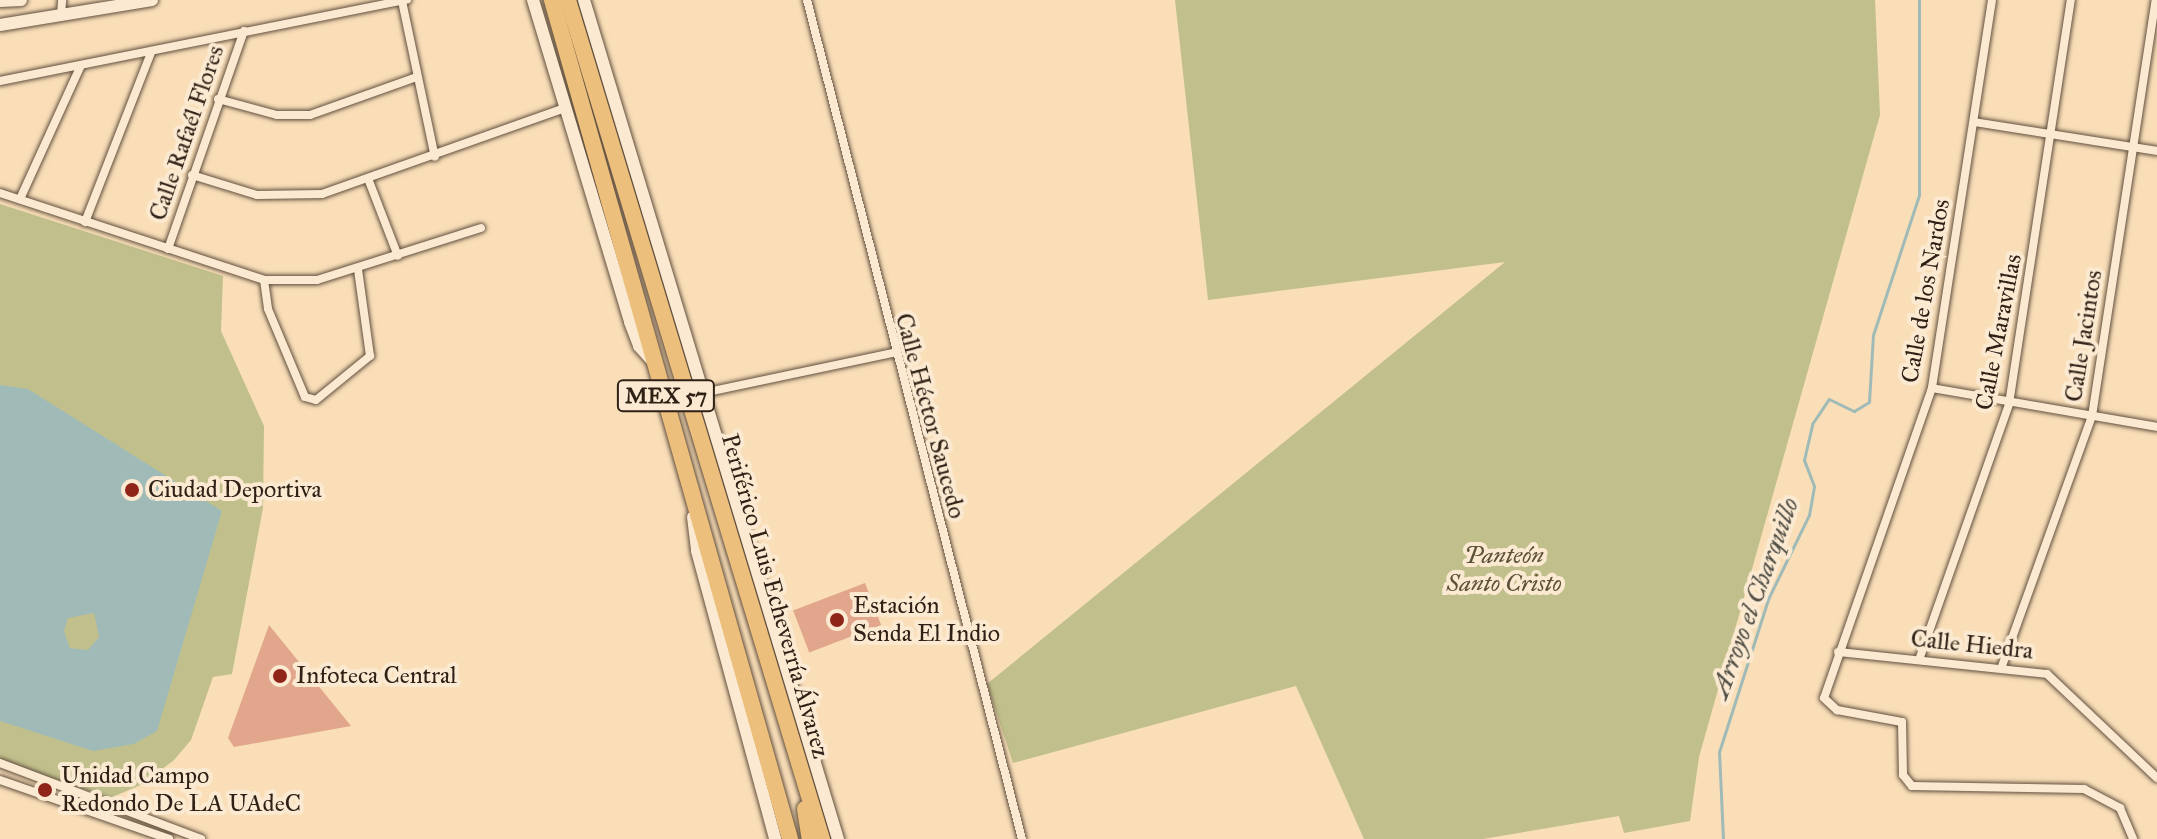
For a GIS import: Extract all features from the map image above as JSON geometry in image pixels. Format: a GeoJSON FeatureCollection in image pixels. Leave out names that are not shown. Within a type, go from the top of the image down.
{"type":"FeatureCollection","features":[{"type":"Feature","properties":{"kind":"highway","name":"Periférico Luis Echeverría Álvarez"},"geometry":{"type":"LineString","coordinates":[[552,0],[737,636],[790,839]]}},
{"type":"Feature","properties":{"kind":"highway","name":"Periférico Luis Echeverría Álvarez"},"geometry":{"type":"LineString","coordinates":[[568,0],[696,394],[822,839]]}},
{"type":"Feature","properties":{"kind":"highway"},"geometry":{"type":"LineString","coordinates":[[804,783],[810,839]]}},
{"type":"Feature","properties":{"kind":"street"},"geometry":{"type":"LineString","coordinates":[[0,1],[21,0]]}},
{"type":"Feature","properties":{"kind":"street"},"geometry":{"type":"LineString","coordinates":[[61,17],[62,0]]}},
{"type":"Feature","properties":{"kind":"street"},"geometry":{"type":"LineString","coordinates":[[0,25],[152,0]]}},
{"type":"Feature","properties":{"kind":"street"},"geometry":{"type":"LineString","coordinates":[[0,81],[404,0],[435,157]]}},
{"type":"Feature","properties":{"kind":"street"},"geometry":{"type":"LineString","coordinates":[[525,0],[537,19]]}},
{"type":"Feature","properties":{"kind":"street"},"geometry":{"type":"LineString","coordinates":[[533,0],[562,109],[639,346],[656,365]]}},
{"type":"Feature","properties":{"kind":"street"},"geometry":{"type":"LineString","coordinates":[[584,0],[696,394],[838,839]]}},
{"type":"Feature","properties":{"kind":"street","name":"Calle Héctor Saucedo"},"geometry":{"type":"LineString","coordinates":[[807,0],[893,353],[1022,839]]}},
{"type":"Feature","properties":{"kind":"street","name":"Calle de los Nardos"},"geometry":{"type":"LineString","coordinates":[[1992,0],[1932,388],[1824,692],[1826,704],[1837,710],[1902,722],[1903,775],[1912,786],[2077,787],[2120,808],[2133,839]]}},
{"type":"Feature","properties":{"kind":"street","name":"Calle Maravillas"},"geometry":{"type":"LineString","coordinates":[[1919,660],[2009,404],[2071,0]]}},
{"type":"Feature","properties":{"kind":"street","name":"Calle Jacintos"},"geometry":{"type":"LineString","coordinates":[[2002,666],[2092,416],[2156,0]]}},
{"type":"Feature","properties":{"kind":"street","name":"Calle Rafaél Flores"},"geometry":{"type":"LineString","coordinates":[[168,249],[244,31]]}},
{"type":"Feature","properties":{"kind":"street"},"geometry":{"type":"LineString","coordinates":[[85,222],[151,53]]}},
{"type":"Feature","properties":{"kind":"street"},"geometry":{"type":"LineString","coordinates":[[20,199],[81,65]]}},
{"type":"Feature","properties":{"kind":"street"},"geometry":{"type":"LineString","coordinates":[[218,99],[277,115],[310,115],[417,77]]}},
{"type":"Feature","properties":{"kind":"street"},"geometry":{"type":"LineString","coordinates":[[192,175],[279,197],[369,181],[562,109]]}},
{"type":"Feature","properties":{"kind":"street"},"geometry":{"type":"LineString","coordinates":[[1974,122],[2157,151]]}},
{"type":"Feature","properties":{"kind":"street"},"geometry":{"type":"LineString","coordinates":[[369,181],[398,256]]}},
{"type":"Feature","properties":{"kind":"street"},"geometry":{"type":"LineString","coordinates":[[0,193],[264,280],[304,281],[358,270],[481,228]]}},
{"type":"Feature","properties":{"kind":"street"},"geometry":{"type":"LineString","coordinates":[[264,280],[268,309],[299,384],[305,397],[316,400],[370,356],[358,270]]}},
{"type":"Feature","properties":{"kind":"street"},"geometry":{"type":"LineString","coordinates":[[696,394],[893,353]]}},
{"type":"Feature","properties":{"kind":"street"},"geometry":{"type":"LineString","coordinates":[[1932,388],[2009,404],[2157,427]]}},
{"type":"Feature","properties":{"kind":"street"},"geometry":{"type":"LineString","coordinates":[[689,470],[697,551],[775,839]]}},
{"type":"Feature","properties":{"kind":"street","name":"Calle Hiedra"},"geometry":{"type":"LineString","coordinates":[[1838,652],[2002,666],[2055,678],[2157,778]]}},
{"type":"Feature","properties":{"kind":"street"},"geometry":{"type":"LineString","coordinates":[[0,763],[201,837]]}},
{"type":"Feature","properties":{"kind":"street"},"geometry":{"type":"LineString","coordinates":[[0,780],[169,839]]}},
{"type":"Feature","properties":{"kind":"green space","name":"Panteón Santo Cristo"},"geometry":{"type":"Polygon","coordinates":[[[1175,0],[1875,0],[1880,115],[1699,757],[1690,821],[1624,833],[1619,816],[1483,839],[1364,839],[1296,686],[1013,763],[987,684],[1505,262],[1208,300],[1175,0]]]}},
{"type":"Feature","properties":{"kind":"green space","name":"Ciudad Deportiva"},"geometry":{"type":"Polygon","coordinates":[[[0,204],[223,276],[221,331],[264,426],[263,508],[232,674],[213,677],[191,740],[174,760],[143,784],[110,798],[0,760],[0,204]]]}},
{"type":"Feature","properties":{"kind":"water"},"geometry":{"type":"Polygon","coordinates":[[[0,385],[28,389],[222,511],[157,731],[134,744],[93,751],[0,721],[0,385]],[[94,613],[68,618],[64,631],[70,648],[88,650],[99,637],[94,613]]]}},
{"type":"Feature","properties":{"kind":"building","name":"Estación Senda El Indio"},"geometry":{"type":"Polygon","coordinates":[[[865,583],[881,625],[809,653],[793,611],[865,583]]]}},
{"type":"Feature","properties":{"kind":"building","name":"Infoteca Central"},"geometry":{"type":"Polygon","coordinates":[[[269,625],[351,726],[234,747],[228,738],[269,625]]]}},
{"type":"Feature","properties":{"kind":"waterway","name":"Arroyo el Charquillo"},"geometry":{"type":"LineString","coordinates":[[1723,839],[1719,752],[1768,599],[1809,515],[1814,486],[1804,460],[1812,424],[1829,399],[1854,411],[1869,402],[1873,335],[1919,195],[1919,0]]}},
{"type":"Feature","properties":{"kind":"place","name":"Ciudad Deportiva"},"geometry":{"type":"Point","coordinates":[132,490]}},
{"type":"Feature","properties":{"kind":"place","name":"Estación Senda El Indio"},"geometry":{"type":"Point","coordinates":[837,620]}},
{"type":"Feature","properties":{"kind":"place","name":"Infoteca Central"},"geometry":{"type":"Point","coordinates":[280,676]}},
{"type":"Feature","properties":{"kind":"place","name":"Unidad Campo Redondo De LA UAdeC"},"geometry":{"type":"Point","coordinates":[45,790]}}]}
